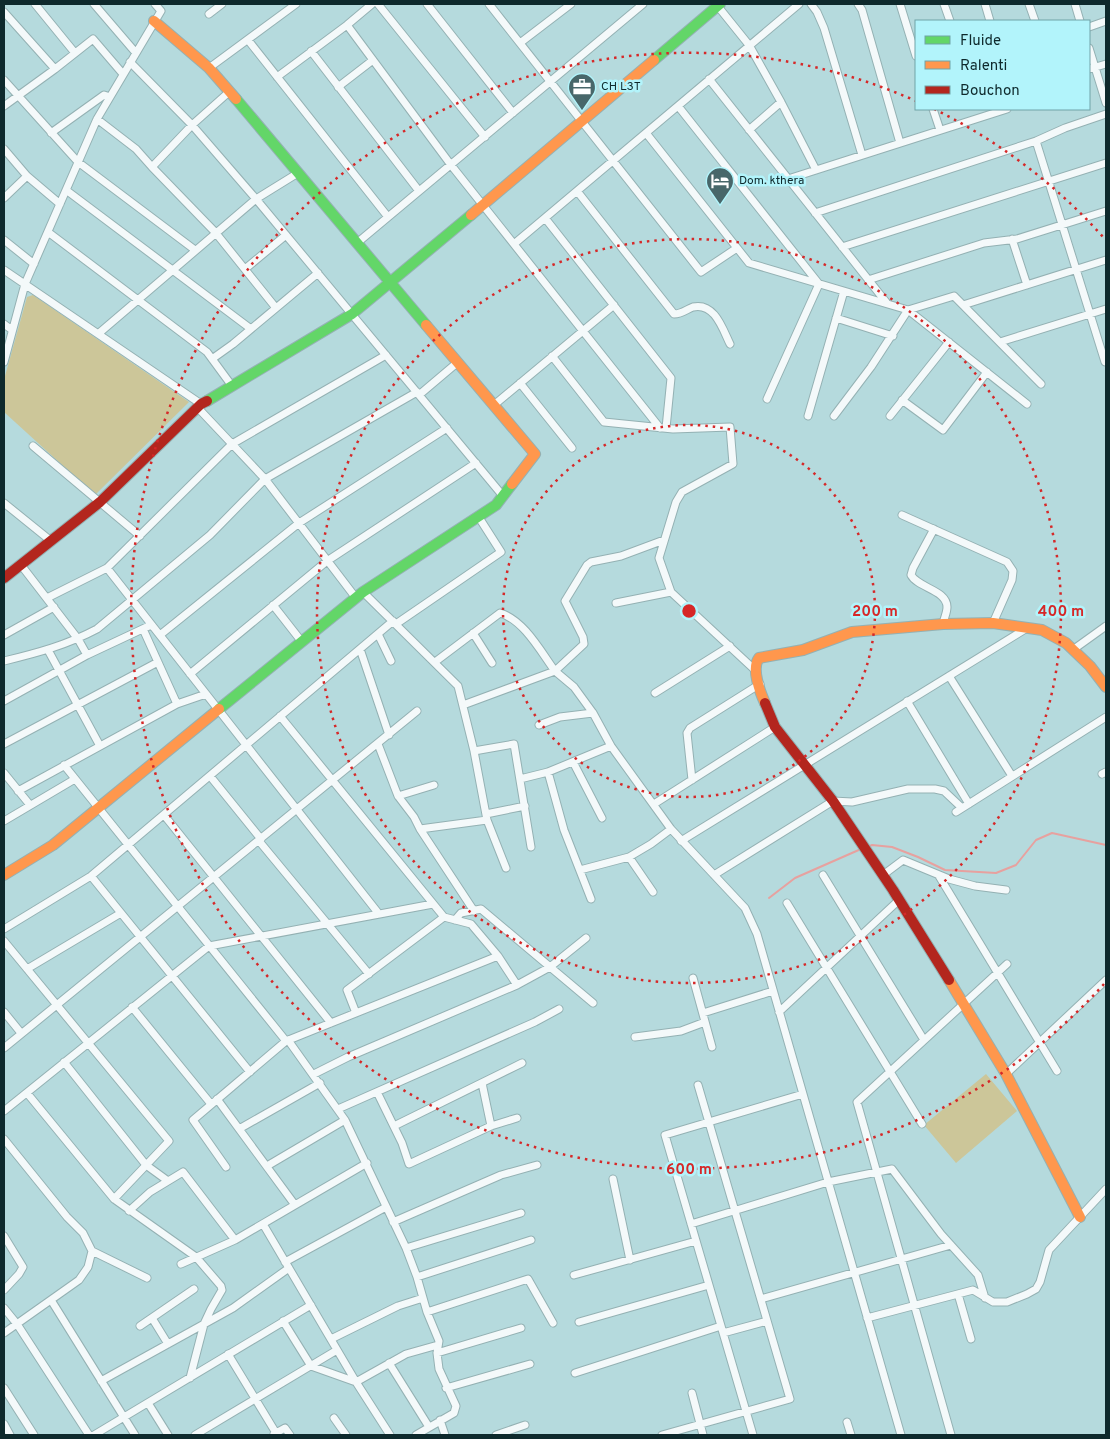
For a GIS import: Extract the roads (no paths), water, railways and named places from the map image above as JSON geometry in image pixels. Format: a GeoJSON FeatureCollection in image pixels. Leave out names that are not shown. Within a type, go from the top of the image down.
{"type":"FeatureCollection","features":[{"type":"Feature","properties":{"kind":"street"},"geometry":{"type":"LineString","coordinates":[[34,4],[76,53]]}},
{"type":"Feature","properties":{"kind":"street"},"geometry":{"type":"LineString","coordinates":[[94,4],[136,53]]}},
{"type":"Feature","properties":{"kind":"street"},"geometry":{"type":"LineString","coordinates":[[4,362],[25,284],[97,119],[161,10],[155,4]]}},
{"type":"Feature","properties":{"kind":"street"},"geometry":{"type":"LineString","coordinates":[[209,14],[222,4]]}},
{"type":"Feature","properties":{"kind":"street"},"geometry":{"type":"LineString","coordinates":[[208,68],[296,4]]}},
{"type":"Feature","properties":{"kind":"street"},"geometry":{"type":"LineString","coordinates":[[277,77],[372,4]]}},
{"type":"Feature","properties":{"kind":"street"},"geometry":{"type":"LineString","coordinates":[[378,4],[485,136]]}},
{"type":"Feature","properties":{"kind":"street"},"geometry":{"type":"LineString","coordinates":[[427,4],[513,113]]}},
{"type":"Feature","properties":{"kind":"street"},"geometry":{"type":"LineString","coordinates":[[501,4],[491,7],[701,272],[737,248]]}},
{"type":"Feature","properties":{"kind":"street"},"geometry":{"type":"LineString","coordinates":[[520,42],[571,4]]}},
{"type":"Feature","properties":{"kind":"street"},"geometry":{"type":"LineString","coordinates":[[357,243],[643,4]]}},
{"type":"Feature","properties":{"kind":"street"},"geometry":{"type":"LineString","coordinates":[[4,578],[100,502],[200,406],[352,314],[391,283],[718,4],[749,45],[816,170]]}},
{"type":"Feature","properties":{"kind":"street"},"geometry":{"type":"LineString","coordinates":[[514,244],[799,4]]}},
{"type":"Feature","properties":{"kind":"street"},"geometry":{"type":"LineString","coordinates":[[810,4],[817,12],[824,28],[862,155]]}},
{"type":"Feature","properties":{"kind":"street"},"geometry":{"type":"LineString","coordinates":[[858,4],[862,10],[900,143]]}},
{"type":"Feature","properties":{"kind":"street"},"geometry":{"type":"LineString","coordinates":[[900,4],[915,53]]}},
{"type":"Feature","properties":{"kind":"street"},"geometry":{"type":"LineString","coordinates":[[944,4],[950,20]]}},
{"type":"Feature","properties":{"kind":"street"},"geometry":{"type":"LineString","coordinates":[[985,4],[990,20]]}},
{"type":"Feature","properties":{"kind":"street"},"geometry":{"type":"LineString","coordinates":[[1029,4],[1034,20]]}},
{"type":"Feature","properties":{"kind":"street"},"geometry":{"type":"LineString","coordinates":[[1074,4],[1080,20]]}},
{"type":"Feature","properties":{"kind":"street"},"geometry":{"type":"LineString","coordinates":[[4,12],[55,69]]}},
{"type":"Feature","properties":{"kind":"street"},"geometry":{"type":"LineString","coordinates":[[4,875],[52,845],[359,595],[496,505],[535,454],[208,68],[154,21]]}},
{"type":"Feature","properties":{"kind":"street"},"geometry":{"type":"LineString","coordinates":[[1090,27],[1106,21]]}},
{"type":"Feature","properties":{"kind":"street"},"geometry":{"type":"LineString","coordinates":[[347,25],[451,165],[663,428]]}},
{"type":"Feature","properties":{"kind":"street"},"geometry":{"type":"LineString","coordinates":[[4,106],[93,39],[123,74]]}},
{"type":"Feature","properties":{"kind":"street"},"geometry":{"type":"LineString","coordinates":[[248,40],[388,217]]}},
{"type":"Feature","properties":{"kind":"street"},"geometry":{"type":"LineString","coordinates":[[311,51],[420,191]]}},
{"type":"Feature","properties":{"kind":"street"},"geometry":{"type":"LineString","coordinates":[[1090,55],[1092,68],[1106,103]]}},
{"type":"Feature","properties":{"kind":"street"},"geometry":{"type":"LineString","coordinates":[[338,87],[373,60]]}},
{"type":"Feature","properties":{"kind":"street"},"geometry":{"type":"LineString","coordinates":[[130,62],[192,125],[256,199],[503,496]]}},
{"type":"Feature","properties":{"kind":"street"},"geometry":{"type":"LineString","coordinates":[[1092,68],[1106,64]]}},
{"type":"Feature","properties":{"kind":"street"},"geometry":{"type":"LineString","coordinates":[[4,80],[78,162],[195,250]]}},
{"type":"Feature","properties":{"kind":"street"},"geometry":{"type":"LineString","coordinates":[[709,80],[886,303]]}},
{"type":"Feature","properties":{"kind":"street"},"geometry":{"type":"LineString","coordinates":[[152,168],[192,125],[229,92]]}},
{"type":"Feature","properties":{"kind":"street"},"geometry":{"type":"LineString","coordinates":[[51,133],[104,95],[110,97]]}},
{"type":"Feature","properties":{"kind":"street"},"geometry":{"type":"LineString","coordinates":[[749,130],[781,102]]}},
{"type":"Feature","properties":{"kind":"street"},"geometry":{"type":"LineString","coordinates":[[678,106],[819,284]]}},
{"type":"Feature","properties":{"kind":"street"},"geometry":{"type":"LineString","coordinates":[[933,110],[940,130]]}},
{"type":"Feature","properties":{"kind":"street"},"geometry":{"type":"LineString","coordinates":[[788,179],[1004,110]]}},
{"type":"Feature","properties":{"kind":"street"},"geometry":{"type":"LineString","coordinates":[[815,213],[1036,141],[1065,128],[1106,114]]}},
{"type":"Feature","properties":{"kind":"street"},"geometry":{"type":"LineString","coordinates":[[97,119],[136,149],[152,168],[216,232],[276,308]]}},
{"type":"Feature","properties":{"kind":"street"},"geometry":{"type":"LineString","coordinates":[[646,133],[749,262],[908,310],[1027,404]]}},
{"type":"Feature","properties":{"kind":"street"},"geometry":{"type":"LineString","coordinates":[[1036,141],[1106,362]]}},
{"type":"Feature","properties":{"kind":"street"},"geometry":{"type":"LineString","coordinates":[[4,149],[27,176],[60,204]]}},
{"type":"Feature","properties":{"kind":"street"},"geometry":{"type":"LineString","coordinates":[[842,247],[1106,163]]}},
{"type":"Feature","properties":{"kind":"street"},"geometry":{"type":"LineString","coordinates":[[98,334],[256,199],[298,173]]}},
{"type":"Feature","properties":{"kind":"street"},"geometry":{"type":"LineString","coordinates":[[4,198],[27,176]]}},
{"type":"Feature","properties":{"kind":"street"},"geometry":{"type":"LineString","coordinates":[[66,190],[251,329]]}},
{"type":"Feature","properties":{"kind":"street"},"geometry":{"type":"LineString","coordinates":[[577,191],[674,314],[700,306],[708,310],[718,320],[730,344]]}},
{"type":"Feature","properties":{"kind":"street"},"geometry":{"type":"LineString","coordinates":[[868,280],[984,243],[1012,239],[1106,211]]}},
{"type":"Feature","properties":{"kind":"street"},"geometry":{"type":"LineString","coordinates":[[545,218],[671,378],[663,428]]}},
{"type":"Feature","properties":{"kind":"street"},"geometry":{"type":"LineString","coordinates":[[48,232],[207,352],[232,386]]}},
{"type":"Feature","properties":{"kind":"street"},"geometry":{"type":"LineString","coordinates":[[245,269],[286,235]]}},
{"type":"Feature","properties":{"kind":"street"},"geometry":{"type":"LineString","coordinates":[[1012,239],[1027,285]]}},
{"type":"Feature","properties":{"kind":"street"},"geometry":{"type":"LineString","coordinates":[[4,240],[34,264]]}},
{"type":"Feature","properties":{"kind":"street"},"geometry":{"type":"LineString","coordinates":[[963,305],[1106,260]]}},
{"type":"Feature","properties":{"kind":"street"},"geometry":{"type":"LineString","coordinates":[[4,270],[200,406],[265,479],[328,561],[359,595],[394,623],[458,686],[474,751],[486,817],[506,868]]}},
{"type":"Feature","properties":{"kind":"street"},"geometry":{"type":"LineString","coordinates":[[212,359],[233,344],[318,273]]}},
{"type":"Feature","properties":{"kind":"street"},"geometry":{"type":"LineString","coordinates":[[767,399],[819,284]]}},
{"type":"Feature","properties":{"kind":"street"},"geometry":{"type":"LineString","coordinates":[[808,416],[844,291]]}},
{"type":"Feature","properties":{"kind":"street"},"geometry":{"type":"LineString","coordinates":[[834,416],[871,368],[908,310],[954,296],[1041,384]]}},
{"type":"Feature","properties":{"kind":"street"},"geometry":{"type":"LineString","coordinates":[[494,405],[614,305]]}},
{"type":"Feature","properties":{"kind":"street"},"geometry":{"type":"LineString","coordinates":[[1000,342],[1106,309]]}},
{"type":"Feature","properties":{"kind":"street"},"geometry":{"type":"LineString","coordinates":[[836,318],[893,336]]}},
{"type":"Feature","properties":{"kind":"street"},"geometry":{"type":"LineString","coordinates":[[4,324],[12,330]]}},
{"type":"Feature","properties":{"kind":"street"},"geometry":{"type":"LineString","coordinates":[[890,416],[949,342]]}},
{"type":"Feature","properties":{"kind":"street"},"geometry":{"type":"LineString","coordinates":[[47,598],[107,568],[232,444],[386,355]]}},
{"type":"Feature","properties":{"kind":"street"},"geometry":{"type":"LineString","coordinates":[[552,356],[604,422],[663,428],[730,427],[733,464],[682,492],[676,502],[659,558],[671,592],[756,671]]}},
{"type":"Feature","properties":{"kind":"street"},"geometry":{"type":"LineString","coordinates":[[4,661],[48,650],[78,639],[97,628],[210,535],[265,479],[418,393],[458,362]]}},
{"type":"Feature","properties":{"kind":"street"},"geometry":{"type":"LineString","coordinates":[[902,400],[943,430],[987,372]]}},
{"type":"Feature","properties":{"kind":"street"},"geometry":{"type":"LineString","coordinates":[[520,383],[572,448]]}},
{"type":"Feature","properties":{"kind":"street"},"geometry":{"type":"LineString","coordinates":[[160,635],[299,523],[447,428]]}},
{"type":"Feature","properties":{"kind":"street"},"geometry":{"type":"LineString","coordinates":[[33,446],[140,536]]}},
{"type":"Feature","properties":{"kind":"street"},"geometry":{"type":"LineString","coordinates":[[190,674],[328,561],[476,463]]}},
{"type":"Feature","properties":{"kind":"street"},"geometry":{"type":"LineString","coordinates":[[4,503],[51,541]]}},
{"type":"Feature","properties":{"kind":"street"},"geometry":{"type":"LineString","coordinates":[[902,515],[1008,562],[1013,571],[1012,580],[993,623]]}},
{"type":"Feature","properties":{"kind":"street"},"geometry":{"type":"LineString","coordinates":[[4,929],[91,876],[360,648],[394,623],[501,552],[478,516]]}},
{"type":"Feature","properties":{"kind":"street"},"geometry":{"type":"LineString","coordinates":[[934,529],[911,575],[914,580],[941,595],[947,609],[943,624]]}},
{"type":"Feature","properties":{"kind":"street"},"geometry":{"type":"LineString","coordinates":[[463,705],[555,671],[584,644],[583,637],[565,601],[587,565],[591,562],[621,556],[664,540]]}},
{"type":"Feature","properties":{"kind":"street"},"geometry":{"type":"LineString","coordinates":[[21,565],[78,639],[87,655]]}},
{"type":"Feature","properties":{"kind":"street"},"geometry":{"type":"LineString","coordinates":[[107,568],[379,914]]}},
{"type":"Feature","properties":{"kind":"street"},"geometry":{"type":"LineString","coordinates":[[616,603],[671,592]]}},
{"type":"Feature","properties":{"kind":"street"},"geometry":{"type":"LineString","coordinates":[[273,605],[302,642]]}},
{"type":"Feature","properties":{"kind":"street"},"geometry":{"type":"LineString","coordinates":[[4,636],[54,607]]}},
{"type":"Feature","properties":{"kind":"street"},"geometry":{"type":"LineString","coordinates":[[435,662],[500,613],[508,615],[519,623],[555,671],[574,687],[593,713],[611,746],[671,829],[746,908],[757,934],[901,1435]]}},
{"type":"Feature","properties":{"kind":"street"},"geometry":{"type":"LineString","coordinates":[[1080,1217],[1006,1074],[899,900],[832,801],[775,727],[763,699],[756,671],[756,662],[759,658],[802,650],[852,632],[943,624],[993,623],[1042,630],[1074,649],[1106,686]]}},
{"type":"Feature","properties":{"kind":"street"},"geometry":{"type":"LineString","coordinates":[[4,701],[87,655],[151,625]]}},
{"type":"Feature","properties":{"kind":"street"},"geometry":{"type":"LineString","coordinates":[[1074,649],[1106,626]]}},
{"type":"Feature","properties":{"kind":"street"},"geometry":{"type":"LineString","coordinates":[[681,841],[1027,628]]}},
{"type":"Feature","properties":{"kind":"street"},"geometry":{"type":"LineString","coordinates":[[143,629],[177,704]]}},
{"type":"Feature","properties":{"kind":"street"},"geometry":{"type":"LineString","coordinates":[[474,633],[492,663]]}},
{"type":"Feature","properties":{"kind":"street"},"geometry":{"type":"LineString","coordinates":[[378,634],[391,661]]}},
{"type":"Feature","properties":{"kind":"street"},"geometry":{"type":"LineString","coordinates":[[655,693],[730,646]]}},
{"type":"Feature","properties":{"kind":"street"},"geometry":{"type":"LineString","coordinates":[[360,648],[389,735]]}},
{"type":"Feature","properties":{"kind":"street"},"geometry":{"type":"LineString","coordinates":[[48,650],[100,746]]}},
{"type":"Feature","properties":{"kind":"street"},"geometry":{"type":"LineString","coordinates":[[4,744],[158,662]]}},
{"type":"Feature","properties":{"kind":"street"},"geometry":{"type":"LineString","coordinates":[[949,676],[1012,776]]}},
{"type":"Feature","properties":{"kind":"street"},"geometry":{"type":"LineString","coordinates":[[692,780],[687,733],[690,728],[760,684]]}},
{"type":"Feature","properties":{"kind":"street"},"geometry":{"type":"LineString","coordinates":[[18,791],[177,704],[206,694]]}},
{"type":"Feature","properties":{"kind":"street"},"geometry":{"type":"LineString","coordinates":[[907,701],[963,808]]}},
{"type":"Feature","properties":{"kind":"street"},"geometry":{"type":"LineString","coordinates":[[4,1048],[418,712]]}},
{"type":"Feature","properties":{"kind":"street"},"geometry":{"type":"LineString","coordinates":[[539,725],[560,718],[593,713]]}},
{"type":"Feature","properties":{"kind":"street"},"geometry":{"type":"LineString","coordinates":[[280,716],[444,917],[471,924],[498,956],[517,985]]}},
{"type":"Feature","properties":{"kind":"street"},"geometry":{"type":"LineString","coordinates":[[963,808],[1106,716]]}},
{"type":"Feature","properties":{"kind":"street"},"geometry":{"type":"LineString","coordinates":[[654,804],[775,727]]}},
{"type":"Feature","properties":{"kind":"street"},"geometry":{"type":"LineString","coordinates":[[378,744],[398,796],[474,911]]}},
{"type":"Feature","properties":{"kind":"street"},"geometry":{"type":"LineString","coordinates":[[474,751],[514,744],[531,847]]}},
{"type":"Feature","properties":{"kind":"street"},"geometry":{"type":"LineString","coordinates":[[520,779],[548,772],[611,746]]}},
{"type":"Feature","properties":{"kind":"street"},"geometry":{"type":"LineString","coordinates":[[573,762],[602,818]]}},
{"type":"Feature","properties":{"kind":"street"},"geometry":{"type":"LineString","coordinates":[[64,766],[314,1074],[345,1120],[406,1248],[427,1312],[439,1341],[439,1370],[456,1406],[454,1413],[416,1435]]}},
{"type":"Feature","properties":{"kind":"street"},"geometry":{"type":"LineString","coordinates":[[548,772],[564,830],[591,899]]}},
{"type":"Feature","properties":{"kind":"street"},"geometry":{"type":"LineString","coordinates":[[4,773],[30,805]]}},
{"type":"Feature","properties":{"kind":"street"},"geometry":{"type":"LineString","coordinates":[[210,776],[369,974]]}},
{"type":"Feature","properties":{"kind":"street"},"geometry":{"type":"LineString","coordinates":[[4,821],[75,779]]}},
{"type":"Feature","properties":{"kind":"street"},"geometry":{"type":"LineString","coordinates":[[398,796],[434,785]]}},
{"type":"Feature","properties":{"kind":"street"},"geometry":{"type":"LineString","coordinates":[[714,875],[832,801],[852,802],[908,789],[936,789],[944,791],[963,808]]}},
{"type":"Feature","properties":{"kind":"street"},"geometry":{"type":"LineString","coordinates":[[420,829],[486,817],[524,806]]}},
{"type":"Feature","properties":{"kind":"street"},"geometry":{"type":"LineString","coordinates":[[164,815],[331,1023]]}},
{"type":"Feature","properties":{"kind":"street"},"geometry":{"type":"LineString","coordinates":[[580,870],[629,857],[652,844],[671,829]]}},
{"type":"Feature","properties":{"kind":"street"},"geometry":{"type":"LineString","coordinates":[[629,857],[653,892]]}},
{"type":"Feature","properties":{"kind":"street"},"geometry":{"type":"LineString","coordinates":[[883,875],[903,860],[939,876],[975,886],[1006,890]]}},
{"type":"Feature","properties":{"kind":"street"},"geometry":{"type":"LineString","coordinates":[[823,875],[924,1040]]}},
{"type":"Feature","properties":{"kind":"street"},"geometry":{"type":"LineString","coordinates":[[91,876],[250,1072]]}},
{"type":"Feature","properties":{"kind":"street"},"geometry":{"type":"LineString","coordinates":[[939,876],[1057,1071]]}},
{"type":"Feature","properties":{"kind":"street"},"geometry":{"type":"LineString","coordinates":[[779,1012],[899,900]]}},
{"type":"Feature","properties":{"kind":"street"},"geometry":{"type":"LineString","coordinates":[[788,903],[922,1124]]}},
{"type":"Feature","properties":{"kind":"street"},"geometry":{"type":"LineString","coordinates":[[4,1111],[209,946],[433,904]]}},
{"type":"Feature","properties":{"kind":"street"},"geometry":{"type":"LineString","coordinates":[[456,920],[461,913],[481,909],[593,1003]]}},
{"type":"Feature","properties":{"kind":"street"},"geometry":{"type":"LineString","coordinates":[[27,969],[120,913]]}},
{"type":"Feature","properties":{"kind":"street"},"geometry":{"type":"LineString","coordinates":[[356,1013],[347,990],[444,917]]}},
{"type":"Feature","properties":{"kind":"street"},"geometry":{"type":"LineString","coordinates":[[314,1074],[357,1053],[517,985],[550,967],[586,938]]}},
{"type":"Feature","properties":{"kind":"street"},"geometry":{"type":"LineString","coordinates":[[4,941],[169,1141],[114,1199]]}},
{"type":"Feature","properties":{"kind":"street"},"geometry":{"type":"LineString","coordinates":[[226,1167],[194,1120],[287,1041],[498,956]]}},
{"type":"Feature","properties":{"kind":"street"},"geometry":{"type":"LineString","coordinates":[[951,1435],[857,1102],[1007,964]]}},
{"type":"Feature","properties":{"kind":"street"},"geometry":{"type":"LineString","coordinates":[[693,978],[712,1047]]}},
{"type":"Feature","properties":{"kind":"street"},"geometry":{"type":"LineString","coordinates":[[1006,1074],[1106,980]]}},
{"type":"Feature","properties":{"kind":"street"},"geometry":{"type":"LineString","coordinates":[[702,1013],[773,991]]}},
{"type":"Feature","properties":{"kind":"street"},"geometry":{"type":"LineString","coordinates":[[132,1008],[239,1129],[295,1205]]}},
{"type":"Feature","properties":{"kind":"street"},"geometry":{"type":"LineString","coordinates":[[338,1109],[535,1022],[559,1009]]}},
{"type":"Feature","properties":{"kind":"street"},"geometry":{"type":"LineString","coordinates":[[4,1012],[21,1033]]}},
{"type":"Feature","properties":{"kind":"street"},"geometry":{"type":"LineString","coordinates":[[636,1037],[681,1031],[705,1022]]}},
{"type":"Feature","properties":{"kind":"street"},"geometry":{"type":"LineString","coordinates":[[64,1062],[146,1165],[168,1181]]}},
{"type":"Feature","properties":{"kind":"street"},"geometry":{"type":"LineString","coordinates":[[394,1126],[522,1063]]}},
{"type":"Feature","properties":{"kind":"street"},"geometry":{"type":"LineString","coordinates":[[239,1129],[320,1083]]}},
{"type":"Feature","properties":{"kind":"street"},"geometry":{"type":"LineString","coordinates":[[482,1083],[491,1126]]}},
{"type":"Feature","properties":{"kind":"street"},"geometry":{"type":"LineString","coordinates":[[662,1435],[790,1400],[698,1085]]}},
{"type":"Feature","properties":{"kind":"street"},"geometry":{"type":"LineString","coordinates":[[27,1092],[114,1199],[196,1257],[220,1286],[222,1290],[204,1324],[190,1378]]}},
{"type":"Feature","properties":{"kind":"street"},"geometry":{"type":"LineString","coordinates":[[377,1092],[402,1142],[409,1164],[491,1126],[518,1118]]}},
{"type":"Feature","properties":{"kind":"street"},"geometry":{"type":"LineString","coordinates":[[753,1435],[664,1135],[803,1094]]}},
{"type":"Feature","properties":{"kind":"street"},"geometry":{"type":"LineString","coordinates":[[266,1166],[345,1120]]}},
{"type":"Feature","properties":{"kind":"street"},"geometry":{"type":"LineString","coordinates":[[4,1140],[67,1217],[83,1233],[92,1252],[147,1278]]}},
{"type":"Feature","properties":{"kind":"street"},"geometry":{"type":"LineString","coordinates":[[182,1264],[234,1240],[367,1163]]}},
{"type":"Feature","properties":{"kind":"street"},"geometry":{"type":"LineString","coordinates":[[393,1222],[501,1174],[537,1165]]}},
{"type":"Feature","properties":{"kind":"street"},"geometry":{"type":"LineString","coordinates":[[691,1224],[828,1182],[892,1169],[951,1245],[978,1274],[985,1298]]}},
{"type":"Feature","properties":{"kind":"street"},"geometry":{"type":"LineString","coordinates":[[130,1211],[150,1192],[183,1172],[234,1240]]}},
{"type":"Feature","properties":{"kind":"street"},"geometry":{"type":"LineString","coordinates":[[613,1180],[630,1260]]}},
{"type":"Feature","properties":{"kind":"street"},"geometry":{"type":"LineString","coordinates":[[867,1318],[973,1290],[993,1302],[1007,1302],[1027,1294],[1036,1289],[1040,1282],[1049,1250],[1106,1189]]}},
{"type":"Feature","properties":{"kind":"street"},"geometry":{"type":"LineString","coordinates":[[101,1381],[233,1308],[287,1265],[386,1207]]}},
{"type":"Feature","properties":{"kind":"street"},"geometry":{"type":"LineString","coordinates":[[406,1248],[521,1213]]}},
{"type":"Feature","properties":{"kind":"street"},"geometry":{"type":"LineString","coordinates":[[263,1224],[356,1382],[390,1435]]}},
{"type":"Feature","properties":{"kind":"street"},"geometry":{"type":"LineString","coordinates":[[4,1236],[23,1267],[20,1274],[4,1290]]}},
{"type":"Feature","properties":{"kind":"street"},"geometry":{"type":"LineString","coordinates":[[417,1277],[531,1240]]}},
{"type":"Feature","properties":{"kind":"street"},"geometry":{"type":"LineString","coordinates":[[574,1275],[696,1242]]}},
{"type":"Feature","properties":{"kind":"street"},"geometry":{"type":"LineString","coordinates":[[761,1299],[951,1245]]}},
{"type":"Feature","properties":{"kind":"street"},"geometry":{"type":"LineString","coordinates":[[4,1333],[79,1280],[88,1267],[92,1252]]}},
{"type":"Feature","properties":{"kind":"street"},"geometry":{"type":"LineString","coordinates":[[427,1312],[528,1279],[553,1322]]}},
{"type":"Feature","properties":{"kind":"street"},"geometry":{"type":"LineString","coordinates":[[579,1322],[709,1285]]}},
{"type":"Feature","properties":{"kind":"street"},"geometry":{"type":"LineString","coordinates":[[140,1326],[194,1289]]}},
{"type":"Feature","properties":{"kind":"street"},"geometry":{"type":"LineString","coordinates":[[958,1294],[971,1339]]}},
{"type":"Feature","properties":{"kind":"street"},"geometry":{"type":"LineString","coordinates":[[331,1340],[398,1306],[423,1298]]}},
{"type":"Feature","properties":{"kind":"street"},"geometry":{"type":"LineString","coordinates":[[51,1300],[135,1435]]}},
{"type":"Feature","properties":{"kind":"street"},"geometry":{"type":"LineString","coordinates":[[94,1435],[310,1305]]}},
{"type":"Feature","properties":{"kind":"street"},"geometry":{"type":"LineString","coordinates":[[4,1308],[17,1324],[89,1435]]}},
{"type":"Feature","properties":{"kind":"street"},"geometry":{"type":"LineString","coordinates":[[152,1318],[168,1344]]}},
{"type":"Feature","properties":{"kind":"street"},"geometry":{"type":"LineString","coordinates":[[283,1321],[311,1366],[356,1382],[406,1354],[438,1349],[522,1328]]}},
{"type":"Feature","properties":{"kind":"street"},"geometry":{"type":"LineString","coordinates":[[723,1333],[767,1321]]}},
{"type":"Feature","properties":{"kind":"street"},"geometry":{"type":"LineString","coordinates":[[575,1373],[721,1326]]}},
{"type":"Feature","properties":{"kind":"street"},"geometry":{"type":"LineString","coordinates":[[195,1435],[337,1350]]}},
{"type":"Feature","properties":{"kind":"street"},"geometry":{"type":"LineString","coordinates":[[228,1354],[256,1399],[274,1434],[285,1428],[290,1435]]}},
{"type":"Feature","properties":{"kind":"street"},"geometry":{"type":"LineString","coordinates":[[389,1363],[429,1427]]}},
{"type":"Feature","properties":{"kind":"street"},"geometry":{"type":"LineString","coordinates":[[446,1388],[530,1364]]}},
{"type":"Feature","properties":{"kind":"street"},"geometry":{"type":"LineString","coordinates":[[4,1388],[34,1435]]}},
{"type":"Feature","properties":{"kind":"street"},"geometry":{"type":"LineString","coordinates":[[692,1393],[703,1435]]}},
{"type":"Feature","properties":{"kind":"street"},"geometry":{"type":"LineString","coordinates":[[148,1403],[168,1435]]}},
{"type":"Feature","properties":{"kind":"street"},"geometry":{"type":"LineString","coordinates":[[334,1418],[346,1435]]}},
{"type":"Feature","properties":{"kind":"street"},"geometry":{"type":"LineString","coordinates":[[440,1420],[445,1435]]}},
{"type":"Feature","properties":{"kind":"street"},"geometry":{"type":"LineString","coordinates":[[847,1422],[851,1435]]}},
{"type":"Feature","properties":{"kind":"street"},"geometry":{"type":"LineString","coordinates":[[496,1435],[525,1424]]}},
{"type":"Feature","properties":{"kind":"waterway"},"geometry":{"type":"LineString","coordinates":[[868,847],[872,845],[892,847],[945,870],[996,873],[1016,865],[1036,840],[1052,833],[1106,845]]}},
{"type":"Feature","properties":{"kind":"waterway"},"geometry":{"type":"LineString","coordinates":[[769,898],[795,878],[861,849]]}},
{"type":"Feature","properties":{"kind":"place","name":"CH L3T"},"geometry":{"type":"Point","coordinates":[582,111]}},
{"type":"Feature","properties":{"kind":"place","name":"Dom. kthera"},"geometry":{"type":"Point","coordinates":[720,205]}}]}
